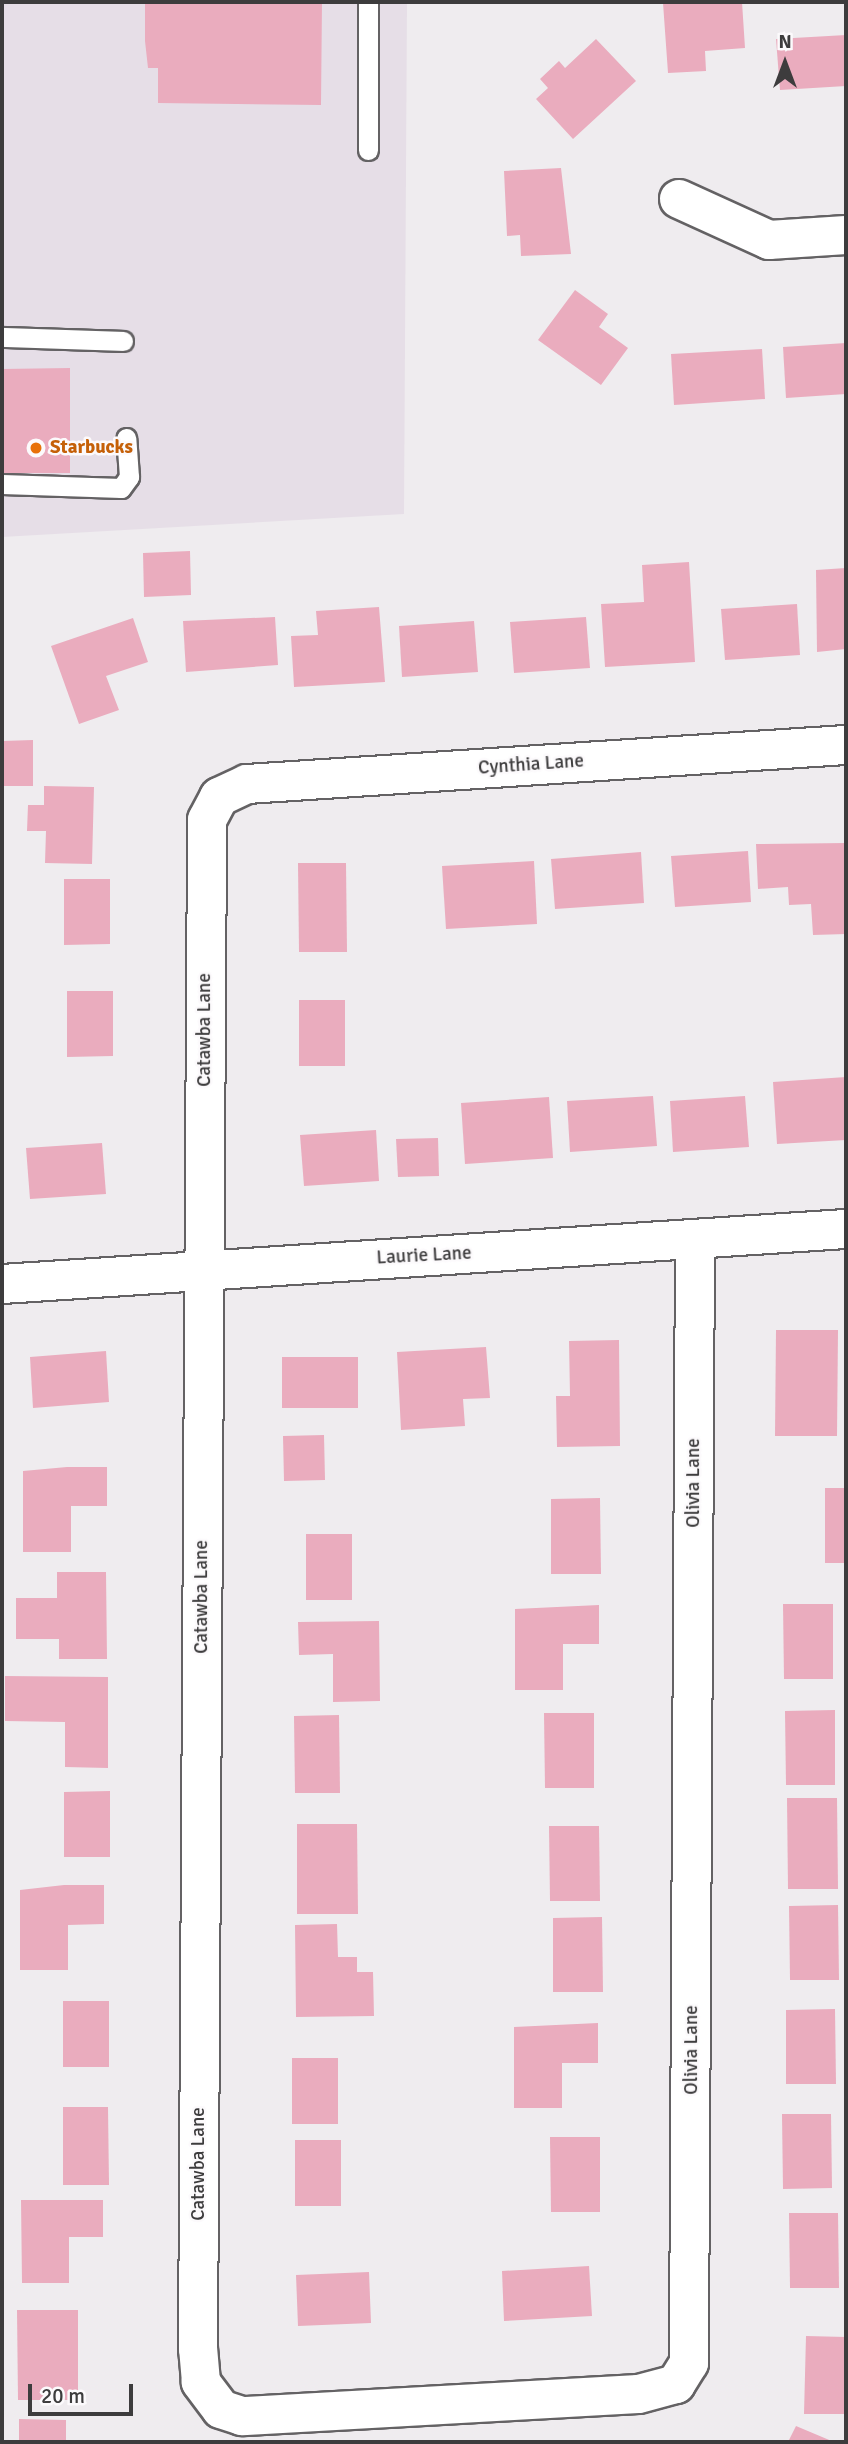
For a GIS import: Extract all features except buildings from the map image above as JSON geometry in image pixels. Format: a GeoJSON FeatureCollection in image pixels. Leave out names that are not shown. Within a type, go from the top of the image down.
{"type":"FeatureCollection","features":[{"type":"Feature","properties":{"kind":"street"},"geometry":{"type":"LineString","coordinates":[[679,199],[769,240],[846,235]]}},
{"type":"Feature","properties":{"kind":"street","name":"Cynthia Lane"},"geometry":{"type":"LineString","coordinates":[[219,797],[233,788],[268,782],[846,745]]}},
{"type":"Feature","properties":{"kind":"street","name":"Catawba Lane"},"geometry":{"type":"LineString","coordinates":[[210,2399],[198,2349],[206,832],[219,797]]}},
{"type":"Feature","properties":{"kind":"street","name":"Laurie Lane"},"geometry":{"type":"LineString","coordinates":[[2,1284],[846,1229]]}},
{"type":"Feature","properties":{"kind":"street","name":"Olivia Lane"},"geometry":{"type":"LineString","coordinates":[[210,2399],[242,2416],[638,2394],[676,2384],[689,2363],[695,1239]]}},
{"type":"Feature","properties":{"kind":"lane"},"geometry":{"type":"LineString","coordinates":[[368,2],[368,150]]}},
{"type":"Feature","properties":{"kind":"lane"},"geometry":{"type":"LineString","coordinates":[[2,337],[123,341]]}},
{"type":"Feature","properties":{"kind":"lane"},"geometry":{"type":"LineString","coordinates":[[2,484],[121,488],[129,477],[126,438]]}},
{"type":"Feature","properties":{"kind":"shaded area"},"geometry":{"type":"Polygon","coordinates":[[[2,2],[407,2],[404,514],[2,537],[2,2]]]}},
{"type":"Feature","properties":{"kind":"place","name":"Starbucks"},"geometry":{"type":"Point","coordinates":[36,448]}}]}
